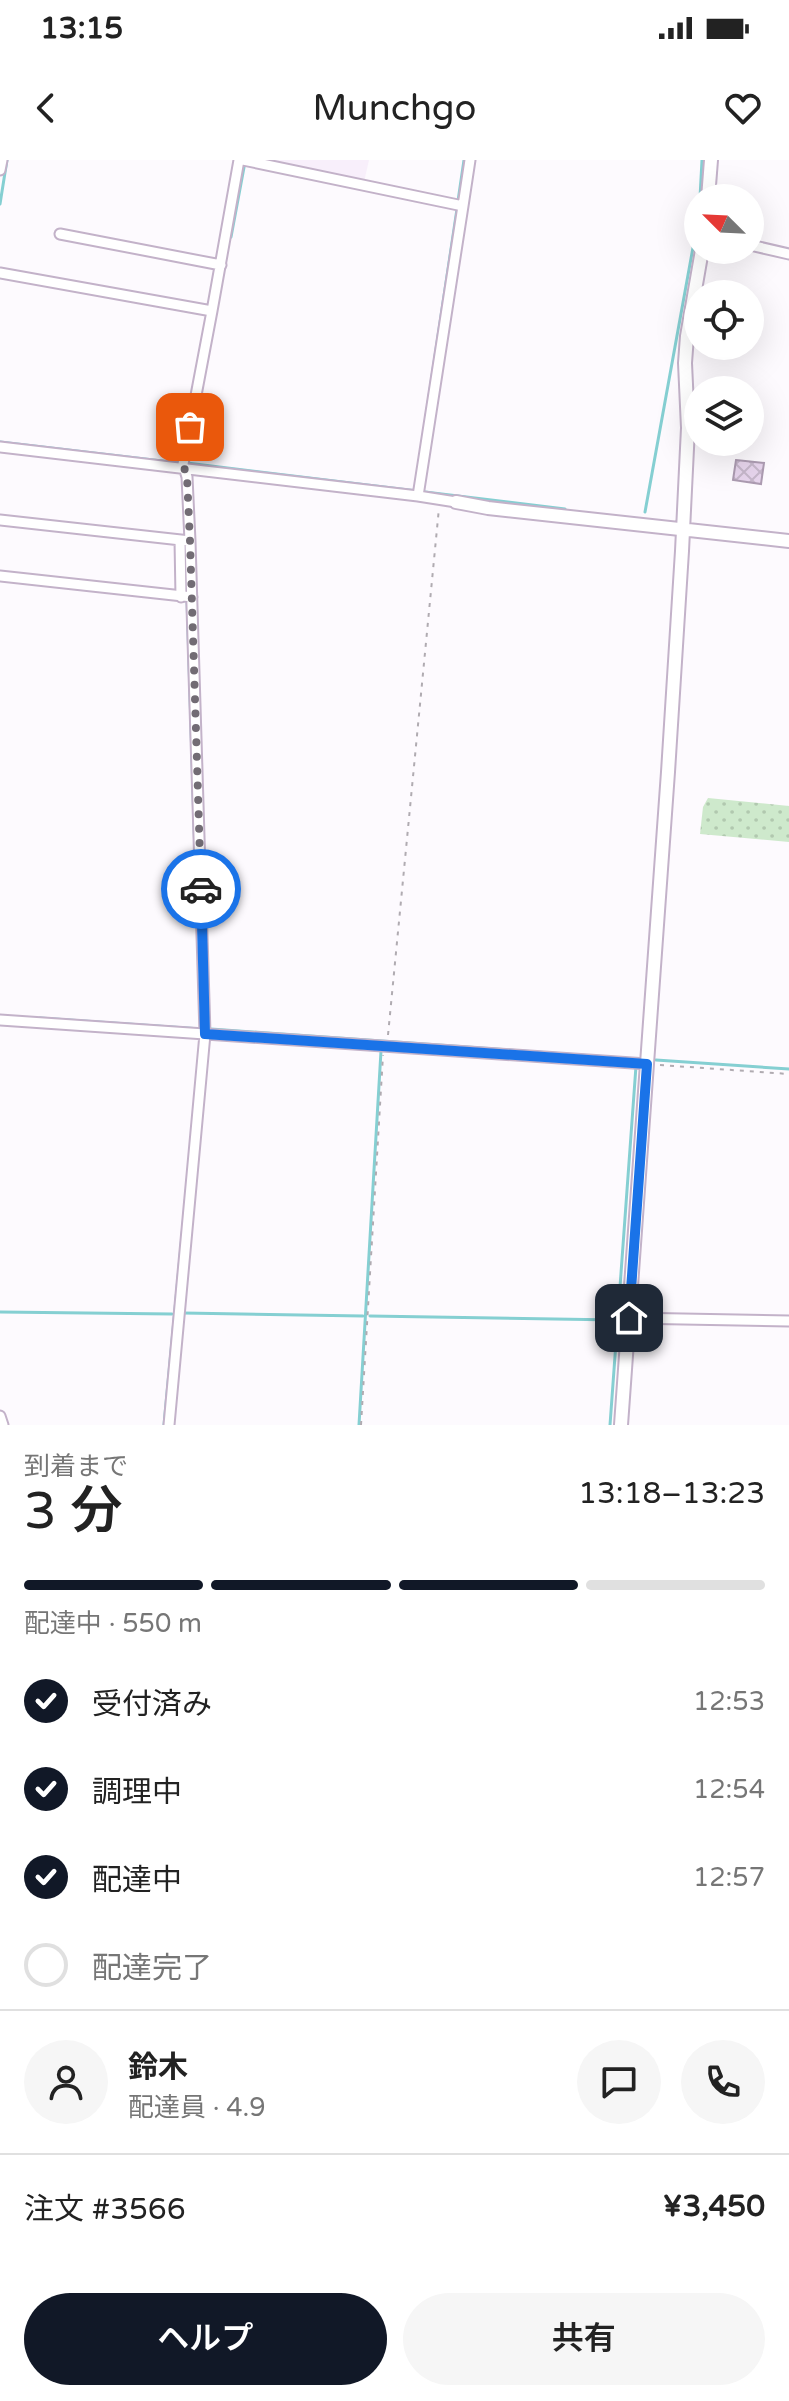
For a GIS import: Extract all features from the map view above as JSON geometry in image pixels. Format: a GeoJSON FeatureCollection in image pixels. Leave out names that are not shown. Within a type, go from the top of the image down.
{"type":"FeatureCollection","features":[{"type":"Feature","properties":{"kind":"street"},"geometry":{"type":"LineString","coordinates":[[0,170],[2,160]]}},
{"type":"Feature","properties":{"kind":"street"},"geometry":{"type":"LineString","coordinates":[[169,1425],[205,1034],[185,541],[187,477],[184,465],[243,160],[459,205]]}},
{"type":"Feature","properties":{"kind":"street"},"geometry":{"type":"LineString","coordinates":[[419,492],[459,205],[470,160]]}},
{"type":"Feature","properties":{"kind":"street"},"geometry":{"type":"LineString","coordinates":[[709,184],[711,160]]}},
{"type":"Feature","properties":{"kind":"street"},"geometry":{"type":"LineString","coordinates":[[60,234],[221,265]]}},
{"type":"Feature","properties":{"kind":"street"},"geometry":{"type":"LineString","coordinates":[[764,248],[789,254]]}},
{"type":"Feature","properties":{"kind":"street"},"geometry":{"type":"LineString","coordinates":[[621,1425],[683,528],[688,428],[685,363],[700,264]]}},
{"type":"Feature","properties":{"kind":"street"},"geometry":{"type":"LineString","coordinates":[[0,273],[212,311]]}},
{"type":"Feature","properties":{"kind":"street"},"geometry":{"type":"LineString","coordinates":[[0,447],[419,492],[488,508],[789,541]]}},
{"type":"Feature","properties":{"kind":"street"},"geometry":{"type":"LineString","coordinates":[[0,520],[185,541]]}},
{"type":"Feature","properties":{"kind":"street"},"geometry":{"type":"LineString","coordinates":[[0,576],[187,597]]}},
{"type":"Feature","properties":{"kind":"street"},"geometry":{"type":"LineString","coordinates":[[0,1020],[386,1042],[647,1064]]}},
{"type":"Feature","properties":{"kind":"street"},"geometry":{"type":"LineString","coordinates":[[629,1318],[789,1321]]}},
{"type":"Feature","properties":{"kind":"street"},"geometry":{"type":"LineString","coordinates":[[0,1416],[3,1425]]}},
{"type":"Feature","properties":{"kind":"path"},"geometry":{"type":"LineString","coordinates":[[361,1425],[386,1042],[439,499]]}},
{"type":"Feature","properties":{"kind":"path"},"geometry":{"type":"LineString","coordinates":[[647,1064],[789,1074]]}},
{"type":"Feature","properties":{"kind":"shaded area"},"geometry":{"type":"Polygon","coordinates":[[[263,160],[369,160],[364,182],[263,160]]]}},
{"type":"Feature","properties":{"kind":"green space"},"geometry":{"type":"Polygon","coordinates":[[[708,798],[789,806],[789,842],[700,834],[703,807],[708,798]]]}},
{"type":"Feature","properties":{"kind":"building"},"geometry":{"type":"Polygon","coordinates":[[[736,460],[764,463],[761,484],[733,480],[736,460]]]}},
{"type":"Feature","properties":{"kind":"waterway"},"geometry":{"type":"LineString","coordinates":[[0,204],[7,160]]}},
{"type":"Feature","properties":{"kind":"waterway"},"geometry":{"type":"LineString","coordinates":[[458,201],[464,160]]}},
{"type":"Feature","properties":{"kind":"waterway"},"geometry":{"type":"LineString","coordinates":[[701,184],[702,160]]}},
{"type":"Feature","properties":{"kind":"waterway"},"geometry":{"type":"LineString","coordinates":[[231,237],[245,162]]}},
{"type":"Feature","properties":{"kind":"waterway"},"geometry":{"type":"LineString","coordinates":[[425,423],[457,209]]}},
{"type":"Feature","properties":{"kind":"waterway"},"geometry":{"type":"LineString","coordinates":[[645,512],[690,264]]}},
{"type":"Feature","properties":{"kind":"waterway"},"geometry":{"type":"LineString","coordinates":[[0,442],[179,463]]}},
{"type":"Feature","properties":{"kind":"waterway"},"geometry":{"type":"LineString","coordinates":[[187,463],[565,509]]}},
{"type":"Feature","properties":{"kind":"waterway"},"geometry":{"type":"LineString","coordinates":[[187,598],[195,855]]}},
{"type":"Feature","properties":{"kind":"waterway"},"geometry":{"type":"LineString","coordinates":[[40,1018],[201,1029],[201,1026]]}},
{"type":"Feature","properties":{"kind":"waterway"},"geometry":{"type":"LineString","coordinates":[[211,1029],[622,1058]]}},
{"type":"Feature","properties":{"kind":"waterway"},"geometry":{"type":"LineString","coordinates":[[359,1425],[381,1051]]}},
{"type":"Feature","properties":{"kind":"waterway"},"geometry":{"type":"LineString","coordinates":[[656,1060],[789,1069]]}},
{"type":"Feature","properties":{"kind":"waterway"},"geometry":{"type":"LineString","coordinates":[[610,1425],[636,1066]]}},
{"type":"Feature","properties":{"kind":"waterway"},"geometry":{"type":"LineString","coordinates":[[164,1425],[189,1162]]}},
{"type":"Feature","properties":{"kind":"waterway"},"geometry":{"type":"LineString","coordinates":[[0,1312],[172,1314]]}},
{"type":"Feature","properties":{"kind":"waterway"},"geometry":{"type":"LineString","coordinates":[[183,1313],[363,1316]]}},
{"type":"Feature","properties":{"kind":"waterway"},"geometry":{"type":"LineString","coordinates":[[370,1316],[617,1320]]}},
{"type":"Feature","properties":{"kind":"way so far"},"geometry":{"type":"LineString","coordinates":[[190,427],[183,464],[187,477],[190,541],[201,889]]}},
{"type":"Feature","properties":{"kind":"route"},"geometry":{"type":"LineString","coordinates":[[201,889],[205,1034],[647,1064],[629,1318]]}}]}
